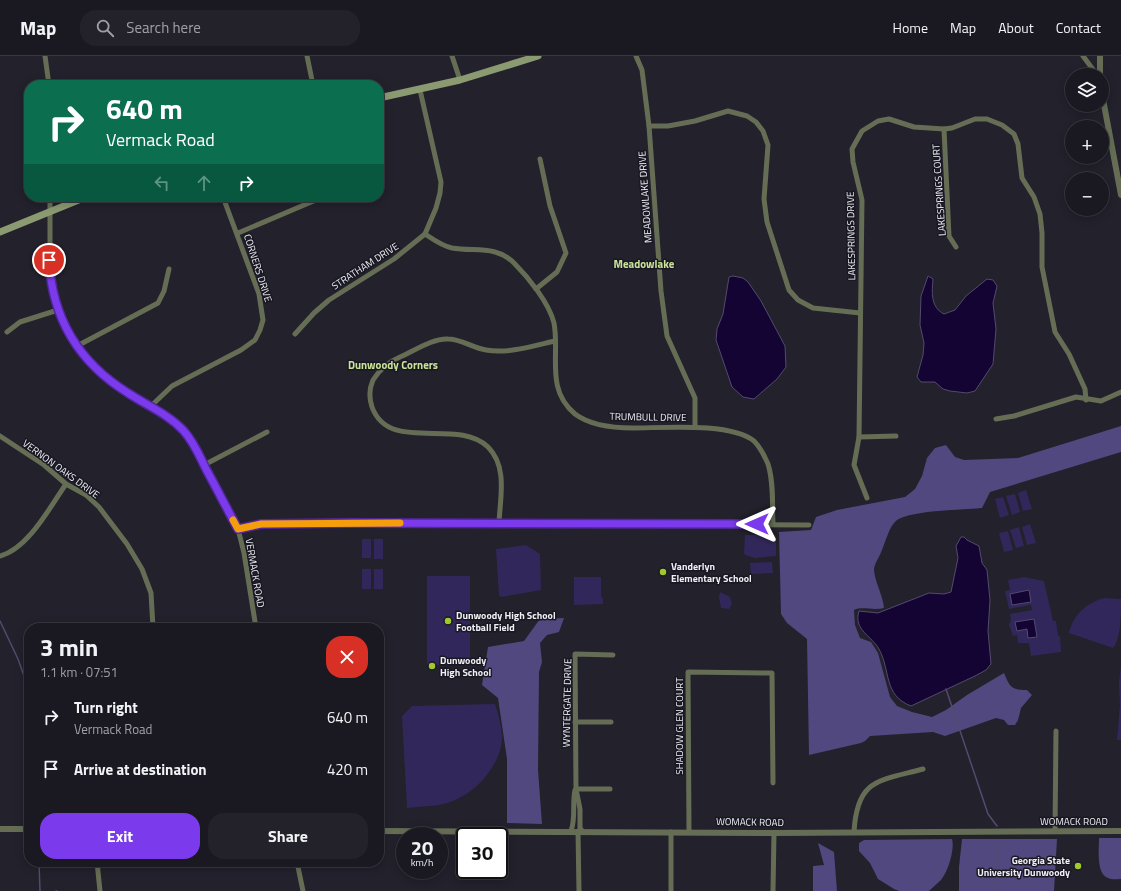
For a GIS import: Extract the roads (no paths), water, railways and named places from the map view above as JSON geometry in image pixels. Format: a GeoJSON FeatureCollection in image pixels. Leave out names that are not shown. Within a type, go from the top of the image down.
{"type":"FeatureCollection","features":[{"type":"Feature","properties":{"kind":"main road"},"geometry":{"type":"LineString","coordinates":[[384,97],[460,80],[538,56]]}},
{"type":"Feature","properties":{"kind":"main road"},"geometry":{"type":"LineString","coordinates":[[0,232],[73,202]]}},
{"type":"Feature","properties":{"kind":"street"},"geometry":{"type":"LineString","coordinates":[[45,56],[48,80]]}},
{"type":"Feature","properties":{"kind":"street"},"geometry":{"type":"LineString","coordinates":[[307,56],[312,80]]}},
{"type":"Feature","properties":{"kind":"street"},"geometry":{"type":"LineString","coordinates":[[452,56],[460,80]]}},
{"type":"Feature","properties":{"kind":"street","name":"MEADOWLAKE DRIVE"},"geometry":{"type":"LineString","coordinates":[[636,56],[642,70],[649,126],[667,336],[695,398],[695,427]]}},
{"type":"Feature","properties":{"kind":"street"},"geometry":{"type":"LineString","coordinates":[[1083,56],[1092,68]]}},
{"type":"Feature","properties":{"kind":"street"},"geometry":{"type":"LineString","coordinates":[[1100,56],[1100,68]]}},
{"type":"Feature","properties":{"kind":"street"},"geometry":{"type":"LineString","coordinates":[[420,90],[440,182],[440,193],[436,208],[426,234]]}},
{"type":"Feature","properties":{"kind":"street"},"geometry":{"type":"LineString","coordinates":[[649,126],[668,126],[695,121],[728,111],[747,116],[756,122],[763,131],[768,145],[764,199],[767,222],[789,290],[798,300],[813,308],[860,313]]}},
{"type":"Feature","properties":{"kind":"street"},"geometry":{"type":"LineString","coordinates":[[1105,112],[1121,195]]}},
{"type":"Feature","properties":{"kind":"street","name":"LAKESPRINGS DRIVE"},"geometry":{"type":"LineString","coordinates":[[867,498],[854,465],[859,437],[862,200],[853,162],[852,148],[856,139],[869,125],[878,121],[889,119],[914,127],[944,129],[952,128],[975,119],[987,119],[1002,125],[1014,134],[1018,144],[1022,178],[1034,197],[1040,214],[1042,233],[1042,267],[1055,332],[1069,354],[1085,389],[1086,400]]}},
{"type":"Feature","properties":{"kind":"street","name":"LAKESPRINGS COURT"},"geometry":{"type":"LineString","coordinates":[[944,129],[949,236],[956,247]]}},
{"type":"Feature","properties":{"kind":"street"},"geometry":{"type":"LineString","coordinates":[[536,289],[557,272],[566,253],[550,206],[540,159]]}},
{"type":"Feature","properties":{"kind":"street","name":"VERMACK ROAD"},"geometry":{"type":"LineString","coordinates":[[50,202],[50,278],[58,310],[67,330],[83,356],[105,378],[170,418],[183,430],[195,445],[238,529],[244,553],[255,623]]}},
{"type":"Feature","properties":{"kind":"street","name":"CORNERS DRIVE"},"geometry":{"type":"LineString","coordinates":[[151,406],[172,386],[241,350],[255,340],[260,330],[263,320],[259,294],[238,233],[225,202]]}},
{"type":"Feature","properties":{"kind":"street"},"geometry":{"type":"LineString","coordinates":[[238,233],[311,202]]}},
{"type":"Feature","properties":{"kind":"street","name":"TRUMBULL DRIVE"},"geometry":{"type":"LineString","coordinates":[[426,234],[435,241],[451,248],[479,248],[505,255],[536,289],[554,323],[555,377],[560,393],[575,413],[588,421],[617,428],[695,427],[733,432],[754,442],[763,453],[771,478],[773,524]]}},
{"type":"Feature","properties":{"kind":"street","name":"STRATHAM DRIVE"},"geometry":{"type":"LineString","coordinates":[[295,334],[329,300],[394,259],[426,234]]}},
{"type":"Feature","properties":{"kind":"street"},"geometry":{"type":"LineString","coordinates":[[77,346],[158,303],[164,290],[169,269]]}},
{"type":"Feature","properties":{"kind":"street"},"geometry":{"type":"LineString","coordinates":[[7,332],[11,327],[20,322],[58,310]]}},
{"type":"Feature","properties":{"kind":"street"},"geometry":{"type":"LineString","coordinates":[[498,523],[502,480],[500,468],[494,455],[487,446],[467,435],[413,433],[391,428],[383,423],[374,413],[370,401],[371,387],[381,369],[392,360],[438,340],[447,338],[455,339],[479,348],[500,350],[516,350],[555,341]]}},
{"type":"Feature","properties":{"kind":"street"},"geometry":{"type":"LineString","coordinates":[[996,419],[1014,416],[1076,397],[1086,400],[1100,400],[1121,392]]}},
{"type":"Feature","properties":{"kind":"street"},"geometry":{"type":"LineString","coordinates":[[204,465],[267,432]]}},
{"type":"Feature","properties":{"kind":"street","name":"VERNON OAKS DRIVE"},"geometry":{"type":"LineString","coordinates":[[0,436],[44,465],[66,484],[86,496],[99,507],[127,544],[142,569],[151,593],[153,623]]}},
{"type":"Feature","properties":{"kind":"street"},"geometry":{"type":"LineString","coordinates":[[859,437],[896,436]]}},
{"type":"Feature","properties":{"kind":"street"},"geometry":{"type":"LineString","coordinates":[[0,556],[14,550],[34,530],[66,484]]}},
{"type":"Feature","properties":{"kind":"street"},"geometry":{"type":"LineString","coordinates":[[238,529],[274,524],[498,523],[809,525]]}},
{"type":"Feature","properties":{"kind":"street","name":"WYNTERGATE DRIVE"},"geometry":{"type":"LineString","coordinates":[[579,891],[580,809],[576,789],[575,654],[613,655]]}},
{"type":"Feature","properties":{"kind":"street","name":"SHADOW GLEN COURT"},"geometry":{"type":"LineString","coordinates":[[689,831],[688,672],[772,673],[773,782]]}},
{"type":"Feature","properties":{"kind":"street"},"geometry":{"type":"LineString","coordinates":[[575,722],[611,722]]}},
{"type":"Feature","properties":{"kind":"street"},"geometry":{"type":"LineString","coordinates":[[1055,831],[1056,731]]}},
{"type":"Feature","properties":{"kind":"street"},"geometry":{"type":"LineString","coordinates":[[854,832],[856,808],[864,792],[872,785],[883,780],[923,769]]}},
{"type":"Feature","properties":{"kind":"street"},"geometry":{"type":"LineString","coordinates":[[576,789],[610,789]]}},
{"type":"Feature","properties":{"kind":"street","name":"WYNTERGATE DRIVE"},"geometry":{"type":"LineString","coordinates":[[571,831],[573,820],[573,802],[576,789]]}},
{"type":"Feature","properties":{"kind":"street"},"geometry":{"type":"LineString","coordinates":[[573,820],[580,820]]}},
{"type":"Feature","properties":{"kind":"street"},"geometry":{"type":"LineString","coordinates":[[0,829],[24,829]]}},
{"type":"Feature","properties":{"kind":"street","name":"WOMACK ROAD"},"geometry":{"type":"LineString","coordinates":[[384,831],[689,831],[774,833],[1121,831]]}},
{"type":"Feature","properties":{"kind":"street"},"geometry":{"type":"LineString","coordinates":[[670,832],[671,891]]}},
{"type":"Feature","properties":{"kind":"street"},"geometry":{"type":"LineString","coordinates":[[773,891],[774,833]]}},
{"type":"Feature","properties":{"kind":"street"},"geometry":{"type":"LineString","coordinates":[[98,867],[100,891]]}},
{"type":"Feature","properties":{"kind":"street"},"geometry":{"type":"LineString","coordinates":[[298,867],[303,891]]}},
{"type":"Feature","properties":{"kind":"waterway"},"geometry":{"type":"LineString","coordinates":[[0,621],[18,659],[24,676]]}},
{"type":"Feature","properties":{"kind":"waterway"},"geometry":{"type":"LineString","coordinates":[[946,689],[988,814],[997,826]]}},
{"type":"Feature","properties":{"kind":"waterway"},"geometry":{"type":"LineString","coordinates":[[995,891],[998,840]]}},
{"type":"Feature","properties":{"kind":"waterway"},"geometry":{"type":"LineString","coordinates":[[39,867],[40,891]]}},
{"type":"Feature","properties":{"kind":"place","name":"Vanderlyn Elementary School"},"geometry":{"type":"Point","coordinates":[663,572]}},
{"type":"Feature","properties":{"kind":"place","name":"Dunwoody High School Football Field"},"geometry":{"type":"Point","coordinates":[448,621]}},
{"type":"Feature","properties":{"kind":"place","name":"Dunwoody High School"},"geometry":{"type":"Point","coordinates":[432,666]}},
{"type":"Feature","properties":{"kind":"place","name":"Georgia State University Dunwoody"},"geometry":{"type":"Point","coordinates":[1078,866]}},
{"type":"Feature","properties":{"kind":"district","name":"Meadowlake"},"geometry":{"type":"Point","coordinates":[644,264]}},
{"type":"Feature","properties":{"kind":"district","name":"Dunwoody Corners"},"geometry":{"type":"Point","coordinates":[393,365]}}]}
